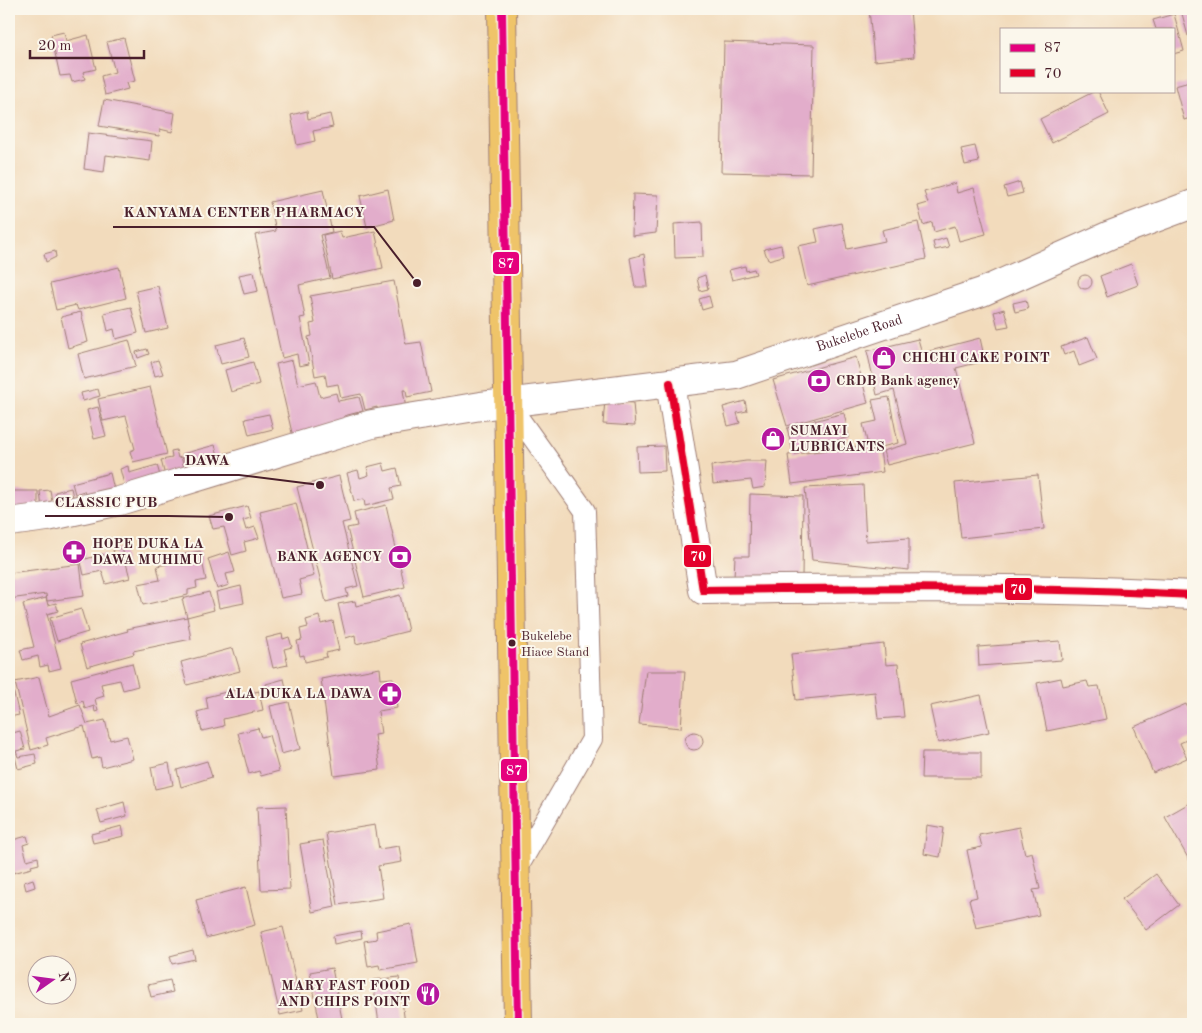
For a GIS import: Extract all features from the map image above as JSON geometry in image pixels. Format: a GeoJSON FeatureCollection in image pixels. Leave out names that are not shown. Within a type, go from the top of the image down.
{"type":"FeatureCollection","features":[{"type":"Feature","properties":{"kind":"highway"},"geometry":{"type":"LineString","coordinates":[[502,9],[518,1024]]}},
{"type":"Feature","properties":{"kind":"street","name":"Bukelebe Road"},"geometry":{"type":"LineString","coordinates":[[9,522],[47,517],[119,501],[372,424],[508,403],[736,375],[982,292],[1110,235],[1193,204]]}},
{"type":"Feature","properties":{"kind":"street"},"geometry":{"type":"LineString","coordinates":[[670,383],[703,590],[886,587],[1136,592],[1193,595]]}},
{"type":"Feature","properties":{"kind":"lane"},"geometry":{"type":"LineString","coordinates":[[508,403],[585,510],[592,740],[517,869]]}},
{"type":"Feature","properties":{"kind":"building"},"geometry":{"type":"Polygon","coordinates":[[[869,9],[910,9],[914,57],[874,61],[869,9]]]}},
{"type":"Feature","properties":{"kind":"building"},"geometry":{"type":"Polygon","coordinates":[[[1193,9],[1193,34],[1188,36],[1181,10],[1193,9]]]}},
{"type":"Feature","properties":{"kind":"building"},"geometry":{"type":"Polygon","coordinates":[[[1174,14],[1184,51],[1174,54],[1174,28],[1156,28],[1153,20],[1174,14]]]}},
{"type":"Feature","properties":{"kind":"building"},"geometry":{"type":"Polygon","coordinates":[[[64,32],[66,41],[88,35],[96,69],[83,72],[85,79],[72,82],[70,75],[60,76],[51,35],[64,32]]]}},
{"type":"Feature","properties":{"kind":"building"},"geometry":{"type":"Polygon","coordinates":[[[124,38],[135,81],[126,83],[128,89],[105,95],[101,76],[115,72],[107,42],[124,38]]]}},
{"type":"Feature","properties":{"kind":"building"},"geometry":{"type":"Polygon","coordinates":[[[724,42],[814,45],[811,174],[721,172],[724,42]]]}},
{"type":"Feature","properties":{"kind":"building"},"geometry":{"type":"Polygon","coordinates":[[[1193,81],[1193,117],[1184,120],[1175,86],[1193,81]]]}},
{"type":"Feature","properties":{"kind":"building"},"geometry":{"type":"Polygon","coordinates":[[[1093,92],[1098,92],[1109,114],[1052,143],[1040,119],[1093,92]]]}},
{"type":"Feature","properties":{"kind":"building"},"geometry":{"type":"Polygon","coordinates":[[[104,100],[175,113],[172,132],[160,129],[159,136],[99,126],[104,100]]]}},
{"type":"Feature","properties":{"kind":"building"},"geometry":{"type":"Polygon","coordinates":[[[307,111],[308,119],[330,114],[333,127],[313,131],[315,141],[297,145],[291,115],[307,111]]]}},
{"type":"Feature","properties":{"kind":"building"},"geometry":{"type":"Polygon","coordinates":[[[88,133],[152,141],[150,161],[106,155],[104,172],[84,169],[88,133]]]}},
{"type":"Feature","properties":{"kind":"building"},"geometry":{"type":"Polygon","coordinates":[[[975,146],[979,162],[965,165],[961,149],[975,146]]]}},
{"type":"Feature","properties":{"kind":"building"},"geometry":{"type":"Polygon","coordinates":[[[1020,182],[1023,193],[1007,197],[1004,187],[1020,182]]]}},
{"type":"Feature","properties":{"kind":"building"},"geometry":{"type":"Polygon","coordinates":[[[955,183],[957,193],[974,188],[986,234],[959,241],[955,226],[934,232],[932,222],[923,225],[918,206],[928,203],[924,192],[955,183]]]}},
{"type":"Feature","properties":{"kind":"building"},"geometry":{"type":"Polygon","coordinates":[[[388,189],[394,220],[367,227],[360,196],[388,189]]]}},
{"type":"Feature","properties":{"kind":"building"},"geometry":{"type":"Polygon","coordinates":[[[323,190],[332,232],[320,235],[330,278],[299,285],[305,317],[300,318],[309,364],[299,366],[297,354],[282,358],[255,235],[276,231],[270,202],[323,190]]]}},
{"type":"Feature","properties":{"kind":"building"},"geometry":{"type":"Polygon","coordinates":[[[633,194],[658,195],[656,233],[632,236],[633,194]]]}},
{"type":"Feature","properties":{"kind":"building"},"geometry":{"type":"Polygon","coordinates":[[[702,222],[703,257],[675,258],[674,224],[702,222]]]}},
{"type":"Feature","properties":{"kind":"building"},"geometry":{"type":"Polygon","coordinates":[[[918,222],[926,259],[807,286],[798,246],[818,242],[815,229],[842,223],[847,249],[885,241],[882,230],[918,222]]]}},
{"type":"Feature","properties":{"kind":"building"},"geometry":{"type":"Polygon","coordinates":[[[340,231],[342,238],[375,231],[383,268],[332,279],[323,235],[340,231]]]}},
{"type":"Feature","properties":{"kind":"building"},"geometry":{"type":"Polygon","coordinates":[[[946,238],[949,247],[935,250],[933,242],[946,238]]]}},
{"type":"Feature","properties":{"kind":"building"},"geometry":{"type":"Polygon","coordinates":[[[781,245],[783,256],[768,260],[764,249],[781,245]]]}},
{"type":"Feature","properties":{"kind":"building"},"geometry":{"type":"Polygon","coordinates":[[[55,251],[56,257],[46,262],[44,254],[55,251]]]}},
{"type":"Feature","properties":{"kind":"building"},"geometry":{"type":"Polygon","coordinates":[[[644,254],[648,287],[635,287],[630,258],[644,254]]]}},
{"type":"Feature","properties":{"kind":"building"},"geometry":{"type":"Polygon","coordinates":[[[1131,264],[1138,285],[1107,297],[1100,276],[1131,264]]]}},
{"type":"Feature","properties":{"kind":"building"},"geometry":{"type":"Polygon","coordinates":[[[745,266],[746,271],[754,269],[756,274],[732,280],[729,270],[745,266]]]}},
{"type":"Feature","properties":{"kind":"building"},"geometry":{"type":"Polygon","coordinates":[[[119,267],[126,298],[78,310],[76,305],[56,310],[50,284],[119,267]]]}},
{"type":"Feature","properties":{"kind":"building"},"geometry":{"type":"Polygon","coordinates":[[[254,272],[258,291],[244,294],[239,275],[254,272]]]}},
{"type":"Feature","properties":{"kind":"building"},"geometry":{"type":"Polygon","coordinates":[[[705,275],[708,289],[700,291],[697,278],[705,275]]]}},
{"type":"Feature","properties":{"kind":"building"},"geometry":{"type":"Polygon","coordinates":[[[1085,275],[1090,277],[1092,282],[1090,287],[1085,289],[1080,287],[1078,282],[1080,277],[1085,275]]]}},
{"type":"Feature","properties":{"kind":"building"},"geometry":{"type":"Polygon","coordinates":[[[394,281],[406,344],[421,342],[431,392],[407,397],[406,390],[403,390],[406,409],[378,415],[377,407],[365,410],[361,394],[341,398],[338,384],[327,386],[325,374],[315,376],[308,337],[312,336],[310,324],[315,323],[310,296],[394,281]]]}},
{"type":"Feature","properties":{"kind":"building"},"geometry":{"type":"Polygon","coordinates":[[[158,286],[168,328],[146,333],[136,291],[158,286]]]}},
{"type":"Feature","properties":{"kind":"building"},"geometry":{"type":"Polygon","coordinates":[[[709,296],[712,307],[702,310],[699,299],[709,296]]]}},
{"type":"Feature","properties":{"kind":"building"},"geometry":{"type":"Polygon","coordinates":[[[1026,300],[1028,309],[1015,312],[1013,303],[1026,300]]]}},
{"type":"Feature","properties":{"kind":"building"},"geometry":{"type":"Polygon","coordinates":[[[131,307],[138,333],[116,339],[114,329],[108,331],[104,313],[131,307]]]}},
{"type":"Feature","properties":{"kind":"building"},"geometry":{"type":"Polygon","coordinates":[[[1004,309],[1009,326],[998,328],[994,312],[1004,309]]]}},
{"type":"Feature","properties":{"kind":"building"},"geometry":{"type":"Polygon","coordinates":[[[81,312],[88,342],[68,348],[61,317],[81,312]]]}},
{"type":"Feature","properties":{"kind":"building"},"geometry":{"type":"Polygon","coordinates":[[[1088,337],[1097,359],[1079,366],[1074,351],[1064,355],[1061,347],[1088,337]]]}},
{"type":"Feature","properties":{"kind":"building"},"geometry":{"type":"Polygon","coordinates":[[[244,338],[249,357],[221,364],[216,345],[244,338]]]}},
{"type":"Feature","properties":{"kind":"building"},"geometry":{"type":"Polygon","coordinates":[[[980,338],[985,361],[956,368],[975,443],[887,465],[883,451],[907,444],[894,390],[877,395],[867,351],[918,339],[922,353],[980,338]]]}},
{"type":"Feature","properties":{"kind":"building"},"geometry":{"type":"Polygon","coordinates":[[[129,340],[136,366],[84,379],[78,354],[129,340]]]}},
{"type":"Feature","properties":{"kind":"building"},"geometry":{"type":"Polygon","coordinates":[[[147,349],[149,354],[138,358],[136,352],[147,349]]]}},
{"type":"Feature","properties":{"kind":"building"},"geometry":{"type":"Polygon","coordinates":[[[856,357],[868,403],[787,426],[773,380],[856,357]]]}},
{"type":"Feature","properties":{"kind":"building"},"geometry":{"type":"Polygon","coordinates":[[[158,360],[163,374],[155,376],[151,362],[158,360]]]}},
{"type":"Feature","properties":{"kind":"building"},"geometry":{"type":"Polygon","coordinates":[[[292,360],[298,385],[316,381],[320,397],[336,393],[338,401],[359,397],[363,411],[344,416],[346,426],[293,437],[276,364],[292,360]]]}},
{"type":"Feature","properties":{"kind":"building"},"geometry":{"type":"Polygon","coordinates":[[[253,362],[259,384],[231,392],[225,370],[253,362]]]}},
{"type":"Feature","properties":{"kind":"building"},"geometry":{"type":"Polygon","coordinates":[[[150,387],[167,454],[133,462],[130,451],[135,449],[126,416],[103,421],[98,399],[150,387]]]}},
{"type":"Feature","properties":{"kind":"building"},"geometry":{"type":"Polygon","coordinates":[[[98,389],[100,396],[83,401],[81,393],[98,389]]]}},
{"type":"Feature","properties":{"kind":"building"},"geometry":{"type":"Polygon","coordinates":[[[889,397],[898,443],[869,450],[863,424],[877,421],[872,400],[889,397]]]}},
{"type":"Feature","properties":{"kind":"building"},"geometry":{"type":"Polygon","coordinates":[[[605,400],[633,403],[635,426],[603,424],[605,400]]]}},
{"type":"Feature","properties":{"kind":"building"},"geometry":{"type":"Polygon","coordinates":[[[745,401],[747,411],[737,413],[740,423],[728,426],[723,407],[745,401]]]}},
{"type":"Feature","properties":{"kind":"building"},"geometry":{"type":"Polygon","coordinates":[[[98,407],[106,436],[94,439],[87,410],[98,407]]]}},
{"type":"Feature","properties":{"kind":"building"},"geometry":{"type":"Polygon","coordinates":[[[844,413],[849,437],[793,452],[787,428],[844,413]]]}},
{"type":"Feature","properties":{"kind":"building"},"geometry":{"type":"Polygon","coordinates":[[[269,414],[273,429],[249,435],[245,419],[269,414]]]}},
{"type":"Feature","properties":{"kind":"building"},"geometry":{"type":"Polygon","coordinates":[[[215,445],[220,462],[187,471],[182,454],[215,445]]]}},
{"type":"Feature","properties":{"kind":"building"},"geometry":{"type":"Polygon","coordinates":[[[867,445],[868,451],[880,450],[883,472],[792,484],[788,455],[867,445]]]}},
{"type":"Feature","properties":{"kind":"building"},"geometry":{"type":"Polygon","coordinates":[[[664,446],[665,471],[638,472],[637,447],[664,446]]]}},
{"type":"Feature","properties":{"kind":"building"},"geometry":{"type":"Polygon","coordinates":[[[176,450],[178,458],[181,457],[185,471],[165,476],[161,460],[172,458],[171,451],[176,450]]]}},
{"type":"Feature","properties":{"kind":"building"},"geometry":{"type":"Polygon","coordinates":[[[746,461],[767,461],[765,487],[753,489],[751,480],[713,484],[711,466],[746,461]]]}},
{"type":"Feature","properties":{"kind":"building"},"geometry":{"type":"Polygon","coordinates":[[[383,463],[385,471],[397,468],[401,486],[391,488],[394,499],[365,506],[364,499],[354,501],[347,473],[358,470],[360,478],[369,475],[367,467],[383,463]]]}},
{"type":"Feature","properties":{"kind":"building"},"geometry":{"type":"Polygon","coordinates":[[[157,465],[161,479],[125,488],[120,469],[128,466],[129,473],[157,465]]]}},
{"type":"Feature","properties":{"kind":"building"},"geometry":{"type":"Polygon","coordinates":[[[110,473],[115,494],[88,507],[84,491],[75,494],[72,483],[110,473]]]}},
{"type":"Feature","properties":{"kind":"building"},"geometry":{"type":"Polygon","coordinates":[[[1038,475],[1044,529],[961,538],[955,483],[1038,475]]]}},
{"type":"Feature","properties":{"kind":"building"},"geometry":{"type":"Polygon","coordinates":[[[339,476],[350,521],[342,523],[358,586],[346,589],[348,596],[326,602],[297,487],[339,476]]]}},
{"type":"Feature","properties":{"kind":"building"},"geometry":{"type":"Polygon","coordinates":[[[863,485],[866,541],[909,538],[909,570],[812,560],[805,488],[863,485]]]}},
{"type":"Feature","properties":{"kind":"building"},"geometry":{"type":"Polygon","coordinates":[[[71,488],[73,497],[83,494],[85,504],[58,509],[55,492],[71,488]]]}},
{"type":"Feature","properties":{"kind":"building"},"geometry":{"type":"Polygon","coordinates":[[[50,490],[53,507],[42,509],[40,491],[50,490]]]}},
{"type":"Feature","properties":{"kind":"building"},"geometry":{"type":"Polygon","coordinates":[[[11,491],[38,491],[38,510],[11,510],[11,491]]]}},
{"type":"Feature","properties":{"kind":"building"},"geometry":{"type":"Polygon","coordinates":[[[750,494],[803,496],[802,579],[734,578],[735,556],[749,556],[750,494]]]}},
{"type":"Feature","properties":{"kind":"building"},"geometry":{"type":"Polygon","coordinates":[[[296,503],[314,576],[299,580],[302,594],[281,598],[260,512],[296,503]]]}},
{"type":"Feature","properties":{"kind":"building"},"geometry":{"type":"Polygon","coordinates":[[[386,505],[405,587],[364,597],[347,528],[357,526],[354,513],[386,505]]]}},
{"type":"Feature","properties":{"kind":"building"},"geometry":{"type":"Polygon","coordinates":[[[247,506],[251,518],[243,520],[246,530],[255,527],[259,538],[244,542],[246,551],[232,555],[224,527],[213,529],[209,516],[247,506]]]}},
{"type":"Feature","properties":{"kind":"building"},"geometry":{"type":"Polygon","coordinates":[[[83,547],[86,559],[103,554],[106,561],[116,559],[113,550],[122,548],[130,578],[106,584],[102,571],[84,575],[81,562],[76,563],[72,550],[83,547]]]}},
{"type":"Feature","properties":{"kind":"building"},"geometry":{"type":"Polygon","coordinates":[[[200,551],[206,580],[196,582],[197,588],[188,590],[188,595],[143,605],[138,584],[160,580],[157,566],[172,563],[171,557],[200,551]]]}},
{"type":"Feature","properties":{"kind":"building"},"geometry":{"type":"Polygon","coordinates":[[[229,552],[235,572],[226,574],[229,585],[217,589],[208,559],[229,552]]]}},
{"type":"Feature","properties":{"kind":"building"},"geometry":{"type":"Polygon","coordinates":[[[80,564],[84,596],[47,601],[46,594],[9,599],[9,573],[80,564]]]}},
{"type":"Feature","properties":{"kind":"building"},"geometry":{"type":"Polygon","coordinates":[[[241,586],[244,603],[219,608],[216,592],[241,586]]]}},
{"type":"Feature","properties":{"kind":"building"},"geometry":{"type":"Polygon","coordinates":[[[209,592],[214,610],[187,617],[182,599],[209,592]]]}},
{"type":"Feature","properties":{"kind":"building"},"geometry":{"type":"Polygon","coordinates":[[[400,595],[408,631],[356,644],[355,635],[346,638],[338,604],[355,601],[356,606],[400,595]]]}},
{"type":"Feature","properties":{"kind":"building"},"geometry":{"type":"Polygon","coordinates":[[[46,598],[48,605],[56,603],[58,611],[47,614],[61,668],[49,671],[48,665],[40,667],[38,656],[23,660],[20,650],[34,647],[23,604],[46,598]]]}},
{"type":"Feature","properties":{"kind":"building"},"geometry":{"type":"Polygon","coordinates":[[[81,609],[88,632],[57,641],[50,618],[81,609]]]}},
{"type":"Feature","properties":{"kind":"building"},"geometry":{"type":"Polygon","coordinates":[[[319,616],[321,624],[333,621],[339,650],[326,653],[327,657],[305,662],[304,655],[300,656],[297,641],[302,640],[300,629],[308,627],[306,620],[319,616]]]}},
{"type":"Feature","properties":{"kind":"building"},"geometry":{"type":"Polygon","coordinates":[[[187,617],[191,639],[133,651],[134,654],[87,667],[80,644],[128,631],[127,629],[187,617]]]}},
{"type":"Feature","properties":{"kind":"building"},"geometry":{"type":"Polygon","coordinates":[[[282,634],[283,639],[289,637],[292,647],[284,649],[288,665],[273,668],[266,638],[282,634]]]}},
{"type":"Feature","properties":{"kind":"building"},"geometry":{"type":"Polygon","coordinates":[[[1060,641],[1062,660],[979,666],[978,647],[1060,641]]]}},
{"type":"Feature","properties":{"kind":"building"},"geometry":{"type":"Polygon","coordinates":[[[884,644],[886,665],[898,664],[904,717],[878,719],[875,692],[796,700],[791,654],[884,644]]]}},
{"type":"Feature","properties":{"kind":"building"},"geometry":{"type":"Polygon","coordinates":[[[233,648],[240,671],[187,685],[181,662],[233,648]]]}},
{"type":"Feature","properties":{"kind":"building"},"geometry":{"type":"Polygon","coordinates":[[[132,663],[138,686],[123,690],[120,680],[101,684],[104,696],[95,699],[98,711],[95,712],[94,706],[85,709],[83,701],[77,703],[71,679],[132,663]]]}},
{"type":"Feature","properties":{"kind":"building"},"geometry":{"type":"Polygon","coordinates":[[[380,668],[381,679],[393,678],[397,708],[378,711],[381,734],[375,735],[380,770],[334,776],[321,679],[380,668]]]}},
{"type":"Feature","properties":{"kind":"building"},"geometry":{"type":"Polygon","coordinates":[[[646,671],[685,671],[681,728],[639,724],[646,671]]]}},
{"type":"Feature","properties":{"kind":"building"},"geometry":{"type":"Polygon","coordinates":[[[39,677],[49,716],[80,705],[87,724],[105,720],[110,740],[127,736],[133,759],[102,767],[100,757],[92,759],[84,726],[46,738],[48,745],[31,750],[15,682],[39,677]]]}},
{"type":"Feature","properties":{"kind":"building"},"geometry":{"type":"Polygon","coordinates":[[[1061,678],[1063,686],[1087,681],[1089,687],[1099,686],[1106,719],[1047,731],[1037,683],[1061,678]]]}},
{"type":"Feature","properties":{"kind":"building"},"geometry":{"type":"Polygon","coordinates":[[[284,679],[287,692],[270,697],[266,684],[284,679]]]}},
{"type":"Feature","properties":{"kind":"building"},"geometry":{"type":"Polygon","coordinates":[[[9,681],[11,681],[19,715],[9,717],[9,681]]]}},
{"type":"Feature","properties":{"kind":"building"},"geometry":{"type":"Polygon","coordinates":[[[238,689],[239,696],[259,691],[263,710],[223,719],[224,726],[202,731],[197,712],[208,709],[206,697],[238,689]]]}},
{"type":"Feature","properties":{"kind":"building"},"geometry":{"type":"Polygon","coordinates":[[[981,695],[989,732],[938,743],[930,706],[981,695]]]}},
{"type":"Feature","properties":{"kind":"building"},"geometry":{"type":"Polygon","coordinates":[[[289,702],[300,749],[281,754],[270,706],[289,702]]]}},
{"type":"Feature","properties":{"kind":"building"},"geometry":{"type":"Polygon","coordinates":[[[1186,704],[1193,720],[1193,737],[1180,743],[1187,758],[1153,773],[1134,727],[1186,704]]]}},
{"type":"Feature","properties":{"kind":"building"},"geometry":{"type":"Polygon","coordinates":[[[258,728],[261,737],[269,735],[279,771],[261,776],[259,771],[249,774],[238,733],[258,728]]]}},
{"type":"Feature","properties":{"kind":"building"},"geometry":{"type":"Polygon","coordinates":[[[20,731],[25,749],[16,751],[18,757],[35,754],[37,764],[18,769],[15,757],[9,759],[9,734],[20,731]]]}},
{"type":"Feature","properties":{"kind":"building"},"geometry":{"type":"Polygon","coordinates":[[[694,732],[700,735],[703,741],[700,747],[694,750],[688,747],[685,741],[688,735],[694,732]]]}},
{"type":"Feature","properties":{"kind":"building"},"geometry":{"type":"Polygon","coordinates":[[[922,752],[981,752],[981,778],[921,778],[922,752]]]}},
{"type":"Feature","properties":{"kind":"building"},"geometry":{"type":"Polygon","coordinates":[[[207,761],[212,777],[181,787],[177,770],[207,761]]]}},
{"type":"Feature","properties":{"kind":"building"},"geometry":{"type":"Polygon","coordinates":[[[169,763],[173,785],[155,789],[151,767],[169,763]]]}},
{"type":"Feature","properties":{"kind":"building"},"geometry":{"type":"Polygon","coordinates":[[[1193,801],[1193,867],[1165,817],[1193,801]]]}},
{"type":"Feature","properties":{"kind":"building"},"geometry":{"type":"Polygon","coordinates":[[[124,802],[127,816],[101,823],[97,810],[124,802]]]}},
{"type":"Feature","properties":{"kind":"building"},"geometry":{"type":"Polygon","coordinates":[[[286,806],[290,889],[261,890],[257,807],[286,806]]]}},
{"type":"Feature","properties":{"kind":"building"},"geometry":{"type":"Polygon","coordinates":[[[375,825],[379,849],[399,846],[402,862],[378,866],[383,898],[338,905],[326,833],[375,825]]]}},
{"type":"Feature","properties":{"kind":"building"},"geometry":{"type":"Polygon","coordinates":[[[927,825],[944,828],[940,857],[924,854],[927,825]]]}},
{"type":"Feature","properties":{"kind":"building"},"geometry":{"type":"Polygon","coordinates":[[[122,826],[124,836],[93,843],[91,834],[122,826]]]}},
{"type":"Feature","properties":{"kind":"building"},"geometry":{"type":"Polygon","coordinates":[[[1019,827],[1025,854],[1032,852],[1040,889],[1033,890],[1039,915],[976,928],[969,899],[977,897],[967,850],[982,847],[979,835],[1019,827]]]}},
{"type":"Feature","properties":{"kind":"building"},"geometry":{"type":"Polygon","coordinates":[[[27,836],[29,843],[23,845],[27,860],[38,857],[39,864],[31,866],[32,868],[9,874],[9,841],[27,836]]]}},
{"type":"Feature","properties":{"kind":"building"},"geometry":{"type":"Polygon","coordinates":[[[323,840],[335,907],[312,912],[300,844],[323,840]]]}},
{"type":"Feature","properties":{"kind":"building"},"geometry":{"type":"Polygon","coordinates":[[[1156,874],[1179,905],[1146,930],[1122,899],[1156,874]]]}},
{"type":"Feature","properties":{"kind":"building"},"geometry":{"type":"Polygon","coordinates":[[[33,879],[35,887],[26,890],[24,882],[33,879]]]}},
{"type":"Feature","properties":{"kind":"building"},"geometry":{"type":"Polygon","coordinates":[[[246,887],[255,925],[206,938],[196,900],[246,887]]]}},
{"type":"Feature","properties":{"kind":"building"},"geometry":{"type":"Polygon","coordinates":[[[411,924],[418,963],[380,970],[379,965],[368,967],[364,941],[377,939],[376,931],[411,924]]]}},
{"type":"Feature","properties":{"kind":"building"},"geometry":{"type":"Polygon","coordinates":[[[283,927],[303,1010],[280,1015],[261,932],[283,927]]]}},
{"type":"Feature","properties":{"kind":"building"},"geometry":{"type":"Polygon","coordinates":[[[361,931],[362,938],[334,944],[333,936],[361,931]]]}},
{"type":"Feature","properties":{"kind":"building"},"geometry":{"type":"Polygon","coordinates":[[[193,950],[195,959],[172,964],[170,956],[193,950]]]}},
{"type":"Feature","properties":{"kind":"building"},"geometry":{"type":"Polygon","coordinates":[[[332,968],[343,1024],[320,1024],[310,972],[332,968]]]}},
{"type":"Feature","properties":{"kind":"building"},"geometry":{"type":"Polygon","coordinates":[[[399,977],[405,1024],[379,1024],[373,980],[399,977]]]}},
{"type":"Feature","properties":{"kind":"building"},"geometry":{"type":"Polygon","coordinates":[[[170,980],[173,992],[151,997],[148,985],[170,980]]]}},
{"type":"Feature","properties":{"kind":"transit line","name":"87"},"geometry":{"type":"LineString","coordinates":[[502,9],[518,1024]]}},
{"type":"Feature","properties":{"kind":"transit line","name":"70"},"geometry":{"type":"LineString","coordinates":[[670,383],[703,590],[1009,589],[1193,595]]}},
{"type":"Feature","properties":{"kind":"place","name":"KANYAMA CENTER PHARMACY"},"geometry":{"type":"Point","coordinates":[417,283]}},
{"type":"Feature","properties":{"kind":"place","name":"CHICHI CAKE POINT"},"geometry":{"type":"Point","coordinates":[884,358]}},
{"type":"Feature","properties":{"kind":"place","name":"CRDB Bank agency"},"geometry":{"type":"Point","coordinates":[819,381]}},
{"type":"Feature","properties":{"kind":"place","name":"SUMAYI LUBRICANTS"},"geometry":{"type":"Point","coordinates":[773,439]}},
{"type":"Feature","properties":{"kind":"place","name":"DAWA"},"geometry":{"type":"Point","coordinates":[320,485]}},
{"type":"Feature","properties":{"kind":"place","name":"CLASSIC PUB"},"geometry":{"type":"Point","coordinates":[229,517]}},
{"type":"Feature","properties":{"kind":"place","name":"HOPE DUKA LA DAWA MUHIMU"},"geometry":{"type":"Point","coordinates":[74,552]}},
{"type":"Feature","properties":{"kind":"place","name":"BANK AGENCY"},"geometry":{"type":"Point","coordinates":[400,557]}},
{"type":"Feature","properties":{"kind":"place","name":"Bukelebe Hiace Stand"},"geometry":{"type":"Point","coordinates":[512,643]}},
{"type":"Feature","properties":{"kind":"place","name":"ALA DUKA LA DAWA"},"geometry":{"type":"Point","coordinates":[390,694]}},
{"type":"Feature","properties":{"kind":"place","name":"MARY FAST FOOD AND CHIPS POINT"},"geometry":{"type":"Point","coordinates":[428,994]}}]}
